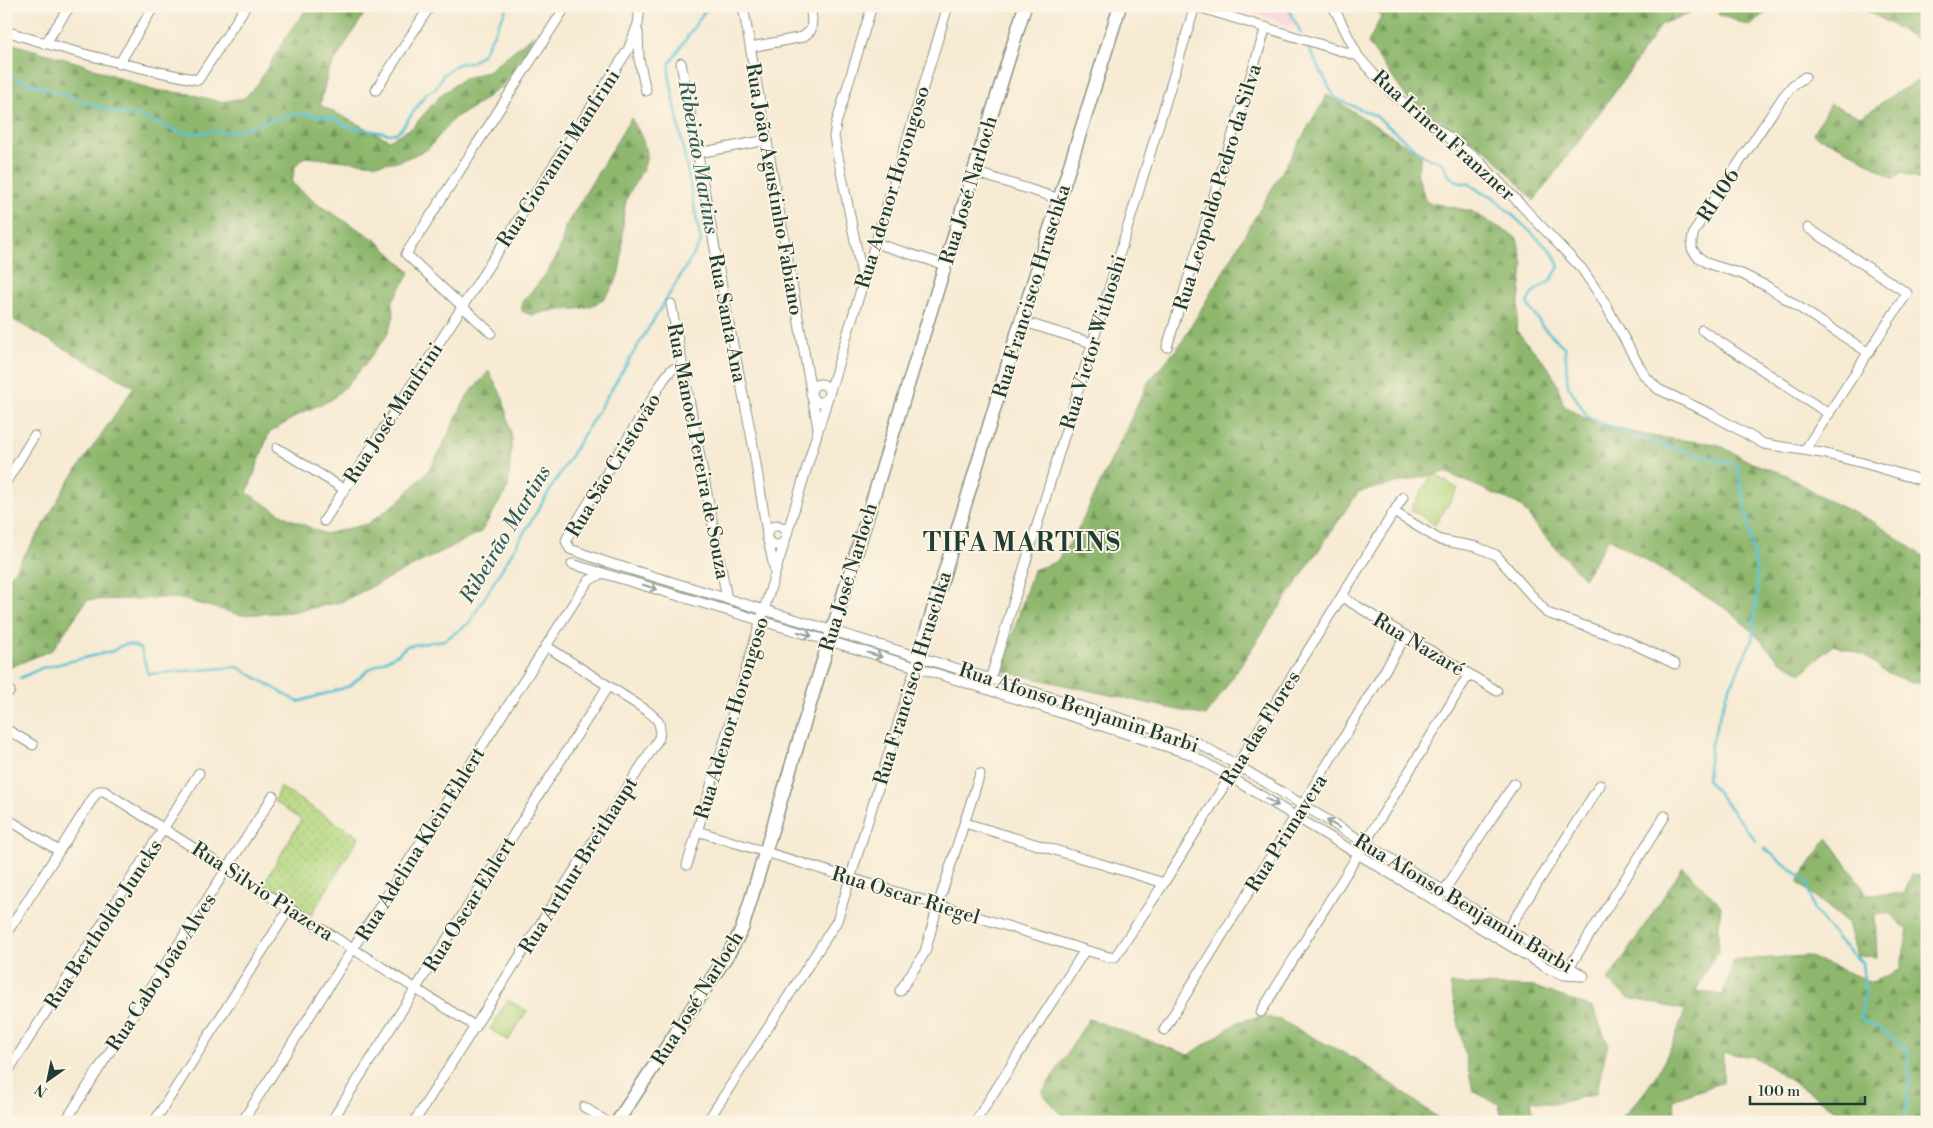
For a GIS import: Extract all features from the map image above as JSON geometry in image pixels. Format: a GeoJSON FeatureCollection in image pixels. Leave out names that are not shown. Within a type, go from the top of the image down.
{"type":"FeatureCollection","features":[{"type":"Feature","properties":{"kind":"main road","name":"Rua José Narloch"},"geometry":{"type":"LineString","coordinates":[[617,1122],[736,942],[742,929],[830,636],[1026,6]]}},
{"type":"Feature","properties":{"kind":"main road","name":"Rua Francisco Hruschka"},"geometry":{"type":"LineString","coordinates":[[917,662],[1120,6]]}},
{"type":"Feature","properties":{"kind":"street"},"geometry":{"type":"LineString","coordinates":[[45,44],[70,6]]}},
{"type":"Feature","properties":{"kind":"street"},"geometry":{"type":"LineString","coordinates":[[119,64],[154,6]]}},
{"type":"Feature","properties":{"kind":"street"},"geometry":{"type":"LineString","coordinates":[[6,31],[45,44],[119,64],[198,80],[246,6]]}},
{"type":"Feature","properties":{"kind":"street"},"geometry":{"type":"LineString","coordinates":[[376,90],[430,6]]}},
{"type":"Feature","properties":{"kind":"street"},"geometry":{"type":"LineString","coordinates":[[491,333],[406,254],[566,6]]}},
{"type":"Feature","properties":{"kind":"street","name":"Rua Giovanni Manfrini"},"geometry":{"type":"LineString","coordinates":[[462,305],[618,66],[633,40],[638,24],[640,6]]}},
{"type":"Feature","properties":{"kind":"street","name":"Rua João Agustinho Fabiano"},"geometry":{"type":"LineString","coordinates":[[743,6],[811,392]]}},
{"type":"Feature","properties":{"kind":"street"},"geometry":{"type":"LineString","coordinates":[[751,48],[803,37],[811,30],[810,6]]}},
{"type":"Feature","properties":{"kind":"street"},"geometry":{"type":"LineString","coordinates":[[863,283],[834,137],[836,124],[872,6]]}},
{"type":"Feature","properties":{"kind":"street","name":"Rua Adenor Horongoso"},"geometry":{"type":"LineString","coordinates":[[687,865],[763,610],[798,501],[836,367],[948,6]]}},
{"type":"Feature","properties":{"kind":"street"},"geometry":{"type":"LineString","coordinates":[[1195,6],[1358,56]]}},
{"type":"Feature","properties":{"kind":"street","name":"Rua Victor Withoshi"},"geometry":{"type":"LineString","coordinates":[[988,690],[1195,6]]}},
{"type":"Feature","properties":{"kind":"street","name":"Rua Irineu Franzner"},"geometry":{"type":"LineString","coordinates":[[1333,6],[1358,56],[1395,96],[1480,162],[1582,269],[1603,300],[1650,383],[1658,389],[1711,414],[1764,444],[1805,450],[1867,464],[1927,482]]}},
{"type":"Feature","properties":{"kind":"street"},"geometry":{"type":"LineString","coordinates":[[638,24],[639,59],[646,91]]}},
{"type":"Feature","properties":{"kind":"street","name":"Rua Leopoldo Pedro da Silva"},"geometry":{"type":"LineString","coordinates":[[1167,347],[1266,27]]}},
{"type":"Feature","properties":{"kind":"street","name":"Rua Santa Ana"},"geometry":{"type":"LineString","coordinates":[[681,63],[752,439],[763,514],[771,531],[785,529],[786,538]]}},
{"type":"Feature","properties":{"kind":"street","name":"RI 106"},"geometry":{"type":"LineString","coordinates":[[1805,77],[1793,85],[1783,97],[1706,212],[1692,240],[1692,249],[1702,260],[1709,264],[1742,274],[1768,288],[1869,353]]}},
{"type":"Feature","properties":{"kind":"street"},"geometry":{"type":"LineString","coordinates":[[698,152],[767,140]]}},
{"type":"Feature","properties":{"kind":"street"},"geometry":{"type":"LineString","coordinates":[[974,172],[1060,199]]}},
{"type":"Feature","properties":{"kind":"street"},"geometry":{"type":"LineString","coordinates":[[1805,450],[1907,294],[1808,228]]}},
{"type":"Feature","properties":{"kind":"street"},"geometry":{"type":"LineString","coordinates":[[875,243],[945,265]]}},
{"type":"Feature","properties":{"kind":"street","name":"Rua Manoel Pereira de Souza"},"geometry":{"type":"LineString","coordinates":[[671,304],[727,599]]}},
{"type":"Feature","properties":{"kind":"street","name":"Rua José Manfrini"},"geometry":{"type":"LineString","coordinates":[[324,521],[462,305]]}},
{"type":"Feature","properties":{"kind":"street"},"geometry":{"type":"LineString","coordinates":[[1021,321],[1092,344]]}},
{"type":"Feature","properties":{"kind":"street"},"geometry":{"type":"LineString","coordinates":[[1702,330],[1829,414]]}},
{"type":"Feature","properties":{"kind":"street","name":"Rua São Cristovão"},"geometry":{"type":"LineString","coordinates":[[567,546],[567,538],[664,379],[672,370],[682,365]]}},
{"type":"Feature","properties":{"kind":"street","name":"Rua Adenor Horongoso"},"geometry":{"type":"LineString","coordinates":[[821,384],[836,367]]}},
{"type":"Feature","properties":{"kind":"street"},"geometry":{"type":"LineString","coordinates":[[807,371],[828,389],[828,396],[824,401],[818,402],[813,399],[811,392],[815,386],[821,384]]}},
{"type":"Feature","properties":{"kind":"street","name":"Rua Adenor Horongoso"},"geometry":{"type":"LineString","coordinates":[[811,392],[818,432]]}},
{"type":"Feature","properties":{"kind":"street"},"geometry":{"type":"LineString","coordinates":[[6,482],[34,436]]}},
{"type":"Feature","properties":{"kind":"street"},"geometry":{"type":"LineString","coordinates":[[276,448],[344,489]]}},
{"type":"Feature","properties":{"kind":"street","name":"Rua das Flores"},"geometry":{"type":"LineString","coordinates":[[1115,957],[1164,884],[1403,497]]}},
{"type":"Feature","properties":{"kind":"street","name":"Rua Adenor Horongoso"},"geometry":{"type":"LineString","coordinates":[[775,571],[771,531],[789,514],[798,501]]}},
{"type":"Feature","properties":{"kind":"street"},"geometry":{"type":"LineString","coordinates":[[1394,512],[1440,540],[1477,547],[1496,555],[1547,613],[1625,640],[1675,664]]}},
{"type":"Feature","properties":{"kind":"street"},"geometry":{"type":"LineString","coordinates":[[771,531],[776,546],[786,538]]}},
{"type":"Feature","properties":{"kind":"street","name":"Rua Afonso Benjamin Barbi"},"geometry":{"type":"LineString","coordinates":[[567,546],[575,551],[606,562],[763,610],[830,636]]}},
{"type":"Feature","properties":{"kind":"street"},"geometry":{"type":"LineString","coordinates":[[603,573],[606,562]]}},
{"type":"Feature","properties":{"kind":"street","name":"Rua Afonso Benjamin Barbi"},"geometry":{"type":"LineString","coordinates":[[572,564],[760,620],[830,636],[917,662],[991,678],[1196,742],[1237,765],[1507,930],[1566,971]]}},
{"type":"Feature","properties":{"kind":"street","name":"Rua Adelina Klein Ehlert"},"geometry":{"type":"LineString","coordinates":[[242,1122],[588,580],[603,573]]}},
{"type":"Feature","properties":{"kind":"street","name":"Rua Nazaré"},"geometry":{"type":"LineString","coordinates":[[1342,597],[1496,691]]}},
{"type":"Feature","properties":{"kind":"street","name":"Rua Primavera"},"geometry":{"type":"LineString","coordinates":[[1164,1030],[1406,636]]}},
{"type":"Feature","properties":{"kind":"street","name":"Rua Arthur Breithaupt"},"geometry":{"type":"LineString","coordinates":[[414,1122],[659,738],[660,728],[658,720],[646,710],[546,646]]}},
{"type":"Feature","properties":{"kind":"street","name":"Rua Afonso Benjamin Barbi"},"geometry":{"type":"LineString","coordinates":[[917,662],[988,690],[1190,754],[1547,968],[1566,971]]}},
{"type":"Feature","properties":{"kind":"street","name":"Rua Francisco Hruschka"},"geometry":{"type":"LineString","coordinates":[[708,1122],[838,921],[917,662]]}},
{"type":"Feature","properties":{"kind":"street"},"geometry":{"type":"LineString","coordinates":[[1261,1012],[1469,674]]}},
{"type":"Feature","properties":{"kind":"street","name":"Rua Oscar Ehlert"},"geometry":{"type":"LineString","coordinates":[[331,1122],[608,686]]}},
{"type":"Feature","properties":{"kind":"street"},"geometry":{"type":"LineString","coordinates":[[6,729],[33,745]]}},
{"type":"Feature","properties":{"kind":"street","name":"Rua Bertholdo Juncks"},"geometry":{"type":"LineString","coordinates":[[6,1074],[199,773]]}},
{"type":"Feature","properties":{"kind":"street"},"geometry":{"type":"LineString","coordinates":[[900,991],[925,952],[980,774]]}},
{"type":"Feature","properties":{"kind":"street"},"geometry":{"type":"LineString","coordinates":[[1437,902],[1514,784]]}},
{"type":"Feature","properties":{"kind":"street"},"geometry":{"type":"LineString","coordinates":[[1501,940],[1600,784]]}},
{"type":"Feature","properties":{"kind":"street","name":"Rua Silvio Piazera"},"geometry":{"type":"LineString","coordinates":[[59,851],[99,791],[110,794],[476,1027]]}},
{"type":"Feature","properties":{"kind":"street","name":"Rua Cabo João Alves"},"geometry":{"type":"LineString","coordinates":[[65,1122],[273,796]]}},
{"type":"Feature","properties":{"kind":"street"},"geometry":{"type":"LineString","coordinates":[[1566,971],[1665,816]]}},
{"type":"Feature","properties":{"kind":"street"},"geometry":{"type":"LineString","coordinates":[[6,818],[59,851],[6,934]]}},
{"type":"Feature","properties":{"kind":"street"},"geometry":{"type":"LineString","coordinates":[[965,823],[1164,884]]}},
{"type":"Feature","properties":{"kind":"street","name":"Rua Oscar Riegel"},"geometry":{"type":"LineString","coordinates":[[697,831],[1085,950],[1115,957]]}},
{"type":"Feature","properties":{"kind":"street"},"geometry":{"type":"LineString","coordinates":[[154,1122],[290,909]]}},
{"type":"Feature","properties":{"kind":"street"},"geometry":{"type":"LineString","coordinates":[[975,1122],[1085,950]]}},
{"type":"Feature","properties":{"kind":"street"},"geometry":{"type":"LineString","coordinates":[[584,1107],[607,1122]]}},
{"type":"Feature","properties":{"kind":"shaded area"},"geometry":{"type":"Polygon","coordinates":[[[1229,6],[1287,6],[1298,27],[1229,6]]]}},
{"type":"Feature","properties":{"kind":"green space"},"geometry":{"type":"Polygon","coordinates":[[[309,6],[369,6],[328,72],[320,105],[389,140],[412,128],[441,95],[464,78],[487,72],[535,34],[507,81],[477,105],[454,118],[428,149],[400,161],[377,164],[305,157],[295,166],[292,183],[317,204],[376,240],[410,272],[392,302],[394,316],[386,337],[353,379],[331,400],[303,412],[269,433],[247,493],[286,517],[325,534],[367,524],[399,501],[427,472],[438,455],[467,396],[489,371],[503,398],[512,438],[508,488],[481,532],[341,602],[292,612],[241,615],[177,598],[87,600],[52,650],[6,669],[6,583],[42,528],[65,487],[134,387],[6,316],[6,42],[79,63],[152,90],[190,94],[220,102],[244,98],[257,85],[288,34],[309,6]]]}},
{"type":"Feature","properties":{"kind":"green space"},"geometry":{"type":"Polygon","coordinates":[[[1374,6],[1695,6],[1690,13],[1662,24],[1612,96],[1534,201],[1490,153],[1407,98],[1368,43],[1381,17],[1374,6]]]}},
{"type":"Feature","properties":{"kind":"green space"},"geometry":{"type":"Polygon","coordinates":[[[1726,6],[1774,6],[1750,26],[1717,14],[1726,6]]]}},
{"type":"Feature","properties":{"kind":"green space"},"geometry":{"type":"Polygon","coordinates":[[[1859,6],[1927,6],[1927,45],[1859,6]]]}},
{"type":"Feature","properties":{"kind":"green space"},"geometry":{"type":"Polygon","coordinates":[[[1927,76],[1927,183],[1901,172],[1894,179],[1853,153],[1813,134],[1830,104],[1861,117],[1896,93],[1927,76]]]}},
{"type":"Feature","properties":{"kind":"green space"},"geometry":{"type":"Polygon","coordinates":[[[1327,95],[1422,155],[1417,173],[1426,202],[1471,211],[1517,238],[1523,265],[1516,330],[1548,367],[1564,406],[1597,425],[1656,437],[1717,444],[1752,463],[1787,475],[1827,500],[1874,522],[1921,555],[1927,556],[1927,682],[1911,683],[1882,670],[1864,655],[1833,645],[1802,673],[1779,660],[1753,632],[1728,610],[1609,538],[1584,578],[1540,531],[1520,505],[1445,472],[1358,492],[1206,716],[1001,671],[1033,570],[1056,562],[1076,534],[1149,381],[1180,345],[1327,95]]]}},
{"type":"Feature","properties":{"kind":"green space"},"geometry":{"type":"Polygon","coordinates":[[[631,118],[644,143],[646,160],[626,201],[621,256],[616,282],[609,293],[599,302],[588,307],[531,315],[522,311],[522,302],[550,268],[560,249],[565,227],[631,118]]]}},
{"type":"Feature","properties":{"kind":"green space"},"geometry":{"type":"Polygon","coordinates":[[[1433,473],[1458,489],[1435,525],[1411,509],[1433,473]]]}},
{"type":"Feature","properties":{"kind":"green space"},"geometry":{"type":"Polygon","coordinates":[[[627,573],[751,612],[749,613],[623,574],[627,573]]]}},
{"type":"Feature","properties":{"kind":"green space"},"geometry":{"type":"Polygon","coordinates":[[[280,787],[359,837],[311,915],[263,885],[301,820],[274,801],[280,787]]]}},
{"type":"Feature","properties":{"kind":"green space"},"geometry":{"type":"Polygon","coordinates":[[[1828,838],[1867,894],[1904,894],[1912,874],[1927,879],[1927,1122],[1854,1122],[1755,1057],[1723,1053],[1723,1082],[1673,1100],[1677,1122],[1625,1122],[1623,1116],[1644,1093],[1661,1067],[1685,1010],[1629,998],[1608,981],[1683,867],[1721,906],[1718,934],[1719,952],[1706,969],[1696,991],[1723,995],[1734,960],[1807,956],[1872,982],[1900,970],[1908,930],[1889,913],[1875,915],[1877,957],[1857,956],[1848,923],[1797,882],[1828,838]]]}},
{"type":"Feature","properties":{"kind":"green space"},"geometry":{"type":"Polygon","coordinates":[[[1450,984],[1535,987],[1593,1008],[1608,1044],[1596,1094],[1554,1104],[1531,1100],[1535,1122],[1503,1122],[1499,1104],[1473,1091],[1450,984]]]}},
{"type":"Feature","properties":{"kind":"green space"},"geometry":{"type":"Polygon","coordinates":[[[508,1000],[527,1011],[508,1041],[490,1029],[508,1000]]]}},
{"type":"Feature","properties":{"kind":"green space"},"geometry":{"type":"Polygon","coordinates":[[[1261,1016],[1280,1020],[1359,1061],[1444,1122],[1068,1122],[1042,1093],[1089,1019],[1189,1055],[1238,1022],[1261,1016]]]}},
{"type":"Feature","properties":{"kind":"waterway"},"geometry":{"type":"LineString","coordinates":[[6,75],[115,112],[145,118],[182,133],[236,131],[283,116],[306,114],[333,118],[349,127],[391,134],[396,133],[402,128],[426,94],[436,88],[443,75],[458,64],[472,62],[483,54],[508,6]]}},
{"type":"Feature","properties":{"kind":"waterway","name":"Ribeirão Martins"},"geometry":{"type":"LineString","coordinates":[[20,678],[42,668],[113,651],[120,646],[130,645],[141,649],[148,674],[238,667],[298,702],[350,686],[368,670],[398,654],[407,646],[445,640],[469,623],[701,242],[669,74],[670,63],[708,6]]}},
{"type":"Feature","properties":{"kind":"waterway"},"geometry":{"type":"LineString","coordinates":[[1287,6],[1301,33]]}},
{"type":"Feature","properties":{"kind":"waterway"},"geometry":{"type":"LineString","coordinates":[[1309,49],[1335,98],[1376,116],[1419,152],[1429,159],[1437,160],[1444,165],[1448,174],[1454,180],[1460,183],[1468,183],[1482,193],[1492,196],[1553,253],[1559,267],[1550,281],[1533,292],[1527,303],[1542,326],[1565,348],[1568,385],[1588,418],[1650,441],[1737,465],[1751,537],[1758,587],[1752,640],[1727,693],[1711,744],[1707,779],[1756,841]]}},
{"type":"Feature","properties":{"kind":"waterway"},"geometry":{"type":"LineString","coordinates":[[1764,848],[1806,881],[1814,910],[1840,942],[1862,963],[1865,990],[1861,1019],[1885,1032],[1907,1049],[1910,1073],[1905,1122]]}},
{"type":"Feature","properties":{"kind":"district","name":"TIFA MARTINS"},"geometry":{"type":"Point","coordinates":[1022,542]}}]}
